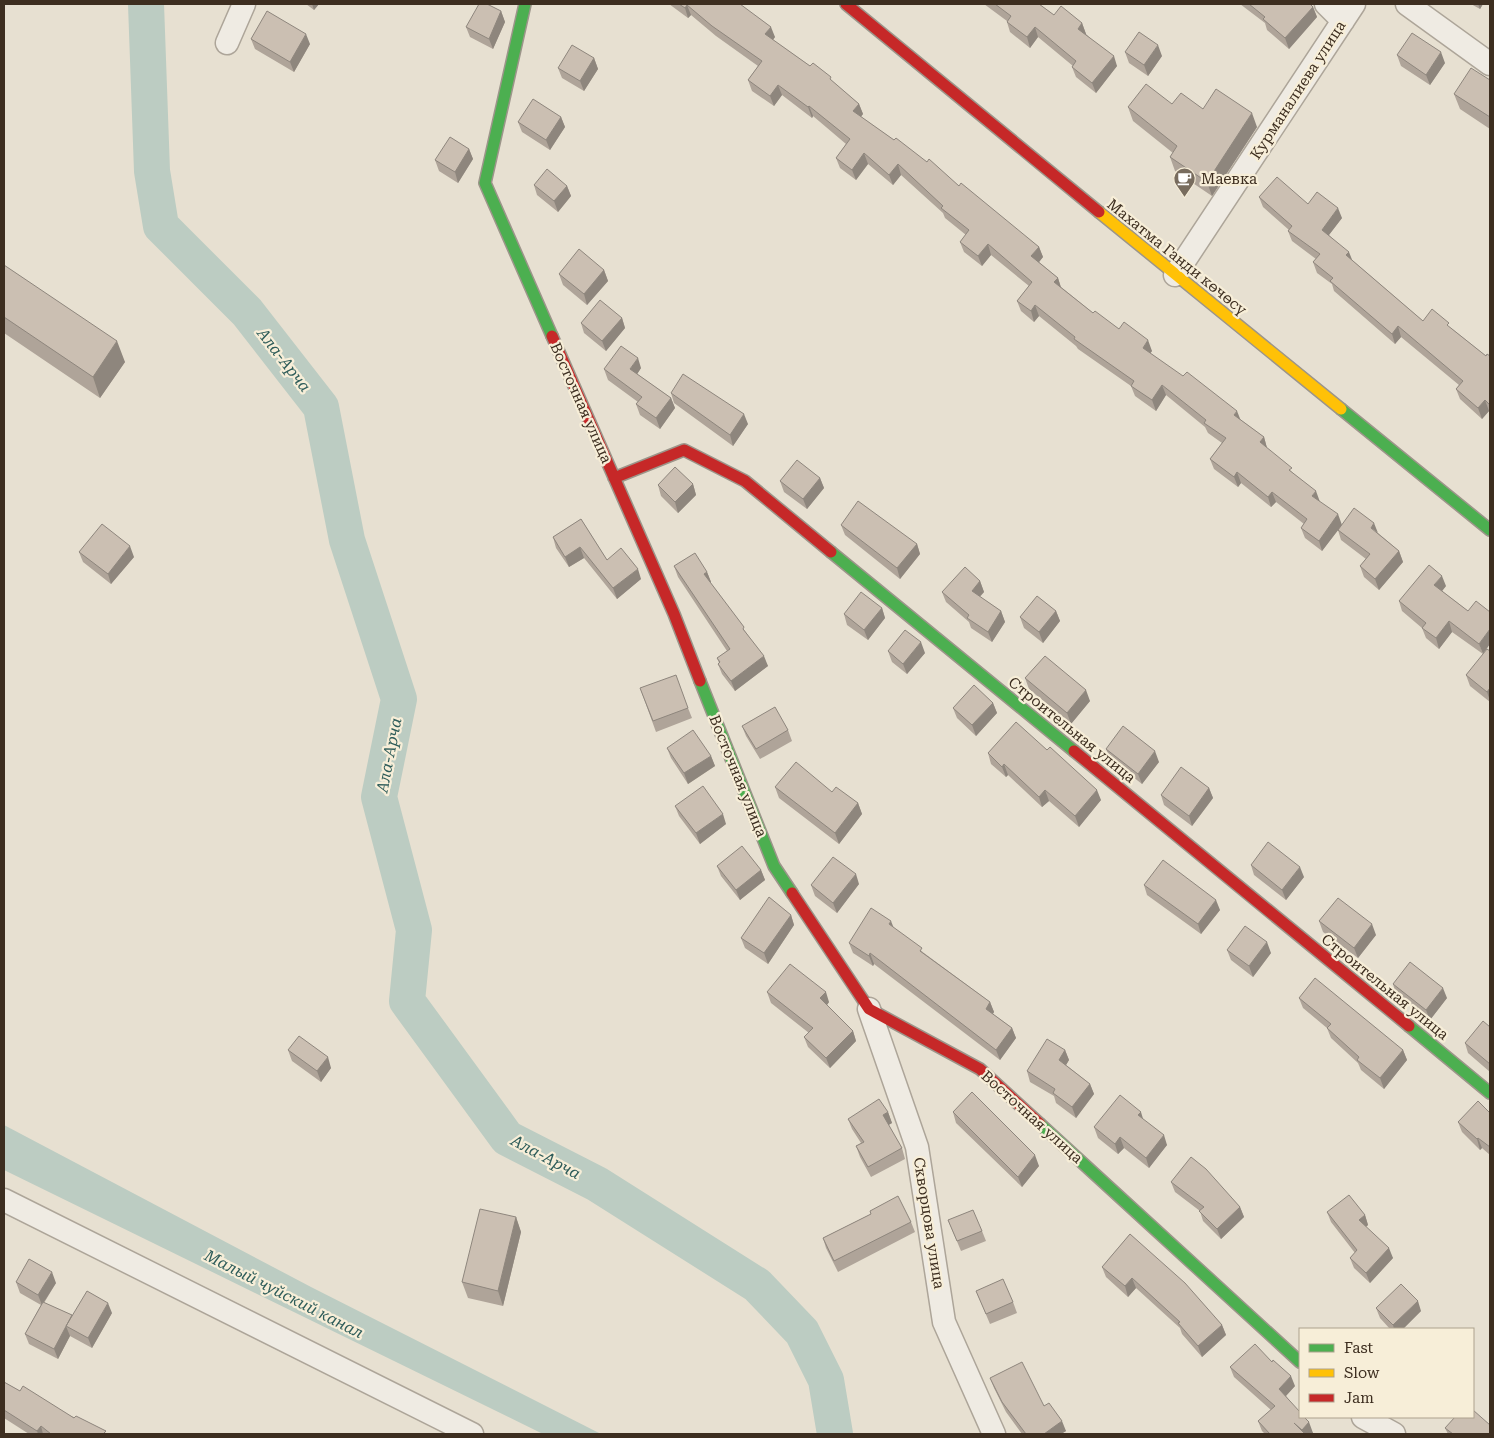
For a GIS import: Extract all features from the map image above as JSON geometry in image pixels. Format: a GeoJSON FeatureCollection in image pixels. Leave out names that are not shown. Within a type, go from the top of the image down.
{"type":"FeatureCollection","features":[{"type":"Feature","properties":{"kind":"street"},"geometry":{"type":"LineString","coordinates":[[227,43],[244,4]]}},
{"type":"Feature","properties":{"kind":"street","name":"Восточная улица"},"geometry":{"type":"LineString","coordinates":[[525,4],[485,182],[674,614],[774,866],[869,1009],[980,1069],[1299,1361]]}},
{"type":"Feature","properties":{"kind":"street","name":"Махатма Ганди көчөсү"},"geometry":{"type":"LineString","coordinates":[[846,4],[1175,275],[1490,530]]}},
{"type":"Feature","properties":{"kind":"street"},"geometry":{"type":"LineString","coordinates":[[1326,4],[1349,12]]}},
{"type":"Feature","properties":{"kind":"street"},"geometry":{"type":"LineString","coordinates":[[1407,4],[1490,64]]}},
{"type":"Feature","properties":{"kind":"street","name":"Курманалиева улица"},"geometry":{"type":"LineString","coordinates":[[1175,275],[1349,12]]}},
{"type":"Feature","properties":{"kind":"street","name":"Строительная улица"},"geometry":{"type":"LineString","coordinates":[[614,478],[684,450],[745,480],[1490,1093]]}},
{"type":"Feature","properties":{"kind":"street","name":"Скворцова улица"},"geometry":{"type":"LineString","coordinates":[[869,1009],[918,1147],[944,1322],[994,1434]]}},
{"type":"Feature","properties":{"kind":"street"},"geometry":{"type":"LineString","coordinates":[[4,1200],[472,1434]]}},
{"type":"Feature","properties":{"kind":"street"},"geometry":{"type":"LineString","coordinates":[[1365,1418],[1394,1434]]}},
{"type":"Feature","properties":{"kind":"water","name":"Малый чуйский канал"},"geometry":{"type":"Polygon","coordinates":[[[4,1125],[311,1287],[601,1434],[543,1434],[4,1170],[4,1125]]]}},
{"type":"Feature","properties":{"kind":"building"},"geometry":{"type":"Polygon","coordinates":[[[479,4],[487,4],[501,11],[489,39],[466,27],[479,4]]]}},
{"type":"Feature","properties":{"kind":"building"},"geometry":{"type":"Polygon","coordinates":[[[679,4],[740,4],[771,27],[765,34],[810,66],[813,63],[831,77],[830,79],[859,104],[853,111],[894,140],[896,138],[927,162],[929,159],[959,186],[961,183],[1039,247],[1031,256],[1058,278],[1054,282],[1093,313],[1095,311],[1119,329],[1124,322],[1148,340],[1143,348],[1183,376],[1187,372],[1237,411],[1234,415],[1264,437],[1260,442],[1292,468],[1289,470],[1316,491],[1312,496],[1338,514],[1319,541],[1301,528],[1307,519],[1272,492],[1268,497],[1237,472],[1234,477],[1210,459],[1226,438],[1204,423],[1206,420],[1162,385],[1152,400],[1131,386],[1134,381],[1074,339],[1075,337],[1035,305],[1031,311],[1017,301],[1032,282],[988,244],[978,256],[960,242],[969,230],[941,208],[943,206],[898,164],[889,175],[864,153],[852,170],[836,158],[850,139],[809,106],[778,85],[770,96],[748,80],[762,61],[712,26],[687,5],[685,8],[679,4]]]}},
{"type":"Feature","properties":{"kind":"building"},"geometry":{"type":"Polygon","coordinates":[[[995,4],[1039,4],[1054,15],[1061,6],[1082,23],[1078,29],[1114,56],[1092,83],[1072,67],[1076,61],[1035,27],[1027,37],[1007,22],[1011,16],[995,4]]]}},
{"type":"Feature","properties":{"kind":"building"},"geometry":{"type":"Polygon","coordinates":[[[1249,4],[1310,4],[1313,7],[1285,38],[1263,19],[1265,17],[1249,4]]]}},
{"type":"Feature","properties":{"kind":"building"},"geometry":{"type":"Polygon","coordinates":[[[267,11],[306,34],[290,62],[251,39],[267,11]]]}},
{"type":"Feature","properties":{"kind":"building"},"geometry":{"type":"Polygon","coordinates":[[[1139,32],[1158,45],[1144,65],[1125,52],[1139,32]]]}},
{"type":"Feature","properties":{"kind":"building"},"geometry":{"type":"Polygon","coordinates":[[[1412,33],[1441,52],[1426,75],[1397,55],[1412,33]]]}},
{"type":"Feature","properties":{"kind":"building"},"geometry":{"type":"Polygon","coordinates":[[[572,45],[594,58],[580,81],[558,68],[572,45]]]}},
{"type":"Feature","properties":{"kind":"building"},"geometry":{"type":"Polygon","coordinates":[[[1471,68],[1490,80],[1490,117],[1454,94],[1471,68]]]}},
{"type":"Feature","properties":{"kind":"building"},"geometry":{"type":"Polygon","coordinates":[[[1146,84],[1172,104],[1181,93],[1203,109],[1216,89],[1252,113],[1207,182],[1170,157],[1177,146],[1128,107],[1146,84]]]}},
{"type":"Feature","properties":{"kind":"building"},"geometry":{"type":"Polygon","coordinates":[[[533,99],[561,117],[546,140],[518,122],[533,99]]]}},
{"type":"Feature","properties":{"kind":"building"},"geometry":{"type":"Polygon","coordinates":[[[450,137],[469,149],[455,172],[435,160],[450,137]]]}},
{"type":"Feature","properties":{"kind":"building"},"geometry":{"type":"Polygon","coordinates":[[[547,169],[567,186],[554,201],[534,185],[547,169]]]}},
{"type":"Feature","properties":{"kind":"building"},"geometry":{"type":"Polygon","coordinates":[[[1277,177],[1308,204],[1317,192],[1338,208],[1322,230],[1349,252],[1346,255],[1423,321],[1432,309],[1449,323],[1447,325],[1486,356],[1487,354],[1490,356],[1490,405],[1485,400],[1478,408],[1456,389],[1463,381],[1398,326],[1392,334],[1330,281],[1333,278],[1313,262],[1320,254],[1288,231],[1292,226],[1259,197],[1277,177]]]}},
{"type":"Feature","properties":{"kind":"building"},"geometry":{"type":"Polygon","coordinates":[[[579,249],[604,270],[584,294],[559,274],[579,249]]]}},
{"type":"Feature","properties":{"kind":"building"},"geometry":{"type":"Polygon","coordinates":[[[4,265],[117,341],[93,377],[4,317],[4,265]]]}},
{"type":"Feature","properties":{"kind":"building"},"geometry":{"type":"Polygon","coordinates":[[[600,300],[622,318],[602,341],[581,323],[600,300]]]}},
{"type":"Feature","properties":{"kind":"building"},"geometry":{"type":"Polygon","coordinates":[[[621,346],[638,358],[630,369],[671,398],[656,418],[636,404],[642,397],[604,369],[621,346]]]}},
{"type":"Feature","properties":{"kind":"building"},"geometry":{"type":"Polygon","coordinates":[[[683,374],[744,414],[730,435],[671,393],[683,374]]]}},
{"type":"Feature","properties":{"kind":"building"},"geometry":{"type":"Polygon","coordinates":[[[797,460],[820,478],[803,499],[780,481],[797,460]]]}},
{"type":"Feature","properties":{"kind":"building"},"geometry":{"type":"Polygon","coordinates":[[[675,467],[693,484],[675,502],[658,485],[675,467]]]}},
{"type":"Feature","properties":{"kind":"building"},"geometry":{"type":"Polygon","coordinates":[[[858,501],[917,544],[897,568],[841,525],[858,501]]]}},
{"type":"Feature","properties":{"kind":"building"},"geometry":{"type":"Polygon","coordinates":[[[1354,508],[1374,523],[1371,528],[1399,551],[1375,579],[1360,566],[1370,554],[1338,530],[1354,508]]]}},
{"type":"Feature","properties":{"kind":"building"},"geometry":{"type":"Polygon","coordinates":[[[581,519],[607,560],[621,548],[638,569],[613,588],[580,547],[565,557],[553,537],[581,519]]]}},
{"type":"Feature","properties":{"kind":"building"},"geometry":{"type":"Polygon","coordinates":[[[102,524],[130,546],[108,574],[79,552],[102,524]]]}},
{"type":"Feature","properties":{"kind":"building"},"geometry":{"type":"Polygon","coordinates":[[[695,553],[707,572],[704,574],[764,656],[731,681],[718,664],[720,662],[717,658],[730,649],[674,566],[695,553]]]}},
{"type":"Feature","properties":{"kind":"building"},"geometry":{"type":"Polygon","coordinates":[[[1429,565],[1442,576],[1434,585],[1468,611],[1476,601],[1490,612],[1490,629],[1479,644],[1449,621],[1436,638],[1422,628],[1426,623],[1399,601],[1429,565]]]}},
{"type":"Feature","properties":{"kind":"building"},"geometry":{"type":"Polygon","coordinates":[[[965,567],[980,581],[972,591],[1001,611],[988,632],[967,618],[969,615],[942,592],[965,567]]]}},
{"type":"Feature","properties":{"kind":"building"},"geometry":{"type":"Polygon","coordinates":[[[861,592],[882,608],[864,630],[844,614],[861,592]]]}},
{"type":"Feature","properties":{"kind":"building"},"geometry":{"type":"Polygon","coordinates":[[[1037,596],[1056,611],[1039,632],[1020,617],[1037,596]]]}},
{"type":"Feature","properties":{"kind":"building"},"geometry":{"type":"Polygon","coordinates":[[[905,630],[921,642],[903,664],[888,651],[905,630]]]}},
{"type":"Feature","properties":{"kind":"building"},"geometry":{"type":"Polygon","coordinates":[[[1487,649],[1490,651],[1490,688],[1487,692],[1466,675],[1487,649]]]}},
{"type":"Feature","properties":{"kind":"building"},"geometry":{"type":"Polygon","coordinates":[[[1045,656],[1086,690],[1067,713],[1025,678],[1045,656]]]}},
{"type":"Feature","properties":{"kind":"building"},"geometry":{"type":"Polygon","coordinates":[[[676,675],[688,708],[653,721],[640,688],[676,675]]]}},
{"type":"Feature","properties":{"kind":"building"},"geometry":{"type":"Polygon","coordinates":[[[974,685],[993,703],[972,725],[953,708],[974,685]]]}},
{"type":"Feature","properties":{"kind":"building"},"geometry":{"type":"Polygon","coordinates":[[[775,707],[788,730],[756,749],[742,726],[775,707]]]}},
{"type":"Feature","properties":{"kind":"building"},"geometry":{"type":"Polygon","coordinates":[[[1016,722],[1047,750],[1050,747],[1097,790],[1075,816],[1045,790],[1039,797],[1004,764],[1002,767],[988,753],[1016,722]]]}},
{"type":"Feature","properties":{"kind":"building"},"geometry":{"type":"Polygon","coordinates":[[[1123,726],[1155,751],[1138,774],[1106,749],[1123,726]]]}},
{"type":"Feature","properties":{"kind":"building"},"geometry":{"type":"Polygon","coordinates":[[[693,730],[711,756],[684,773],[667,748],[693,730]]]}},
{"type":"Feature","properties":{"kind":"building"},"geometry":{"type":"Polygon","coordinates":[[[796,762],[832,792],[836,787],[858,803],[835,833],[775,787],[796,762]]]}},
{"type":"Feature","properties":{"kind":"building"},"geometry":{"type":"Polygon","coordinates":[[[1181,767],[1209,788],[1189,816],[1161,795],[1181,767]]]}},
{"type":"Feature","properties":{"kind":"building"},"geometry":{"type":"Polygon","coordinates":[[[703,786],[723,814],[696,833],[675,806],[703,786]]]}},
{"type":"Feature","properties":{"kind":"building"},"geometry":{"type":"Polygon","coordinates":[[[1268,842],[1300,867],[1282,890],[1251,865],[1268,842]]]}},
{"type":"Feature","properties":{"kind":"building"},"geometry":{"type":"Polygon","coordinates":[[[742,846],[761,870],[736,890],[717,866],[742,846]]]}},
{"type":"Feature","properties":{"kind":"building"},"geometry":{"type":"Polygon","coordinates":[[[833,857],[856,874],[833,903],[811,885],[833,857]]]}},
{"type":"Feature","properties":{"kind":"building"},"geometry":{"type":"Polygon","coordinates":[[[1163,860],[1216,900],[1198,924],[1144,885],[1163,860]]]}},
{"type":"Feature","properties":{"kind":"building"},"geometry":{"type":"Polygon","coordinates":[[[769,897],[791,915],[764,953],[741,938],[769,897]]]}},
{"type":"Feature","properties":{"kind":"building"},"geometry":{"type":"Polygon","coordinates":[[[1338,898],[1372,924],[1354,948],[1319,921],[1338,898]]]}},
{"type":"Feature","properties":{"kind":"building"},"geometry":{"type":"Polygon","coordinates":[[[871,908],[891,921],[889,924],[922,948],[920,951],[990,1002],[986,1009],[1012,1028],[996,1050],[870,953],[869,956],[849,943],[871,908]]]}},
{"type":"Feature","properties":{"kind":"building"},"geometry":{"type":"Polygon","coordinates":[[[1245,926],[1267,942],[1249,966],[1227,950],[1245,926]]]}},
{"type":"Feature","properties":{"kind":"building"},"geometry":{"type":"Polygon","coordinates":[[[1410,962],[1443,988],[1426,1010],[1393,984],[1410,962]]]}},
{"type":"Feature","properties":{"kind":"building"},"geometry":{"type":"Polygon","coordinates":[[[790,964],[826,992],[820,998],[853,1031],[826,1058],[804,1037],[813,1028],[767,992],[790,964]]]}},
{"type":"Feature","properties":{"kind":"building"},"geometry":{"type":"Polygon","coordinates":[[[1315,978],[1403,1050],[1380,1078],[1357,1060],[1359,1057],[1327,1028],[1331,1024],[1299,998],[1315,978]]]}},
{"type":"Feature","properties":{"kind":"building"},"geometry":{"type":"Polygon","coordinates":[[[1483,1021],[1490,1027],[1490,1064],[1465,1043],[1483,1021]]]}},
{"type":"Feature","properties":{"kind":"building"},"geometry":{"type":"Polygon","coordinates":[[[299,1036],[328,1057],[317,1071],[288,1050],[299,1036]]]}},
{"type":"Feature","properties":{"kind":"building"},"geometry":{"type":"Polygon","coordinates":[[[1047,1039],[1065,1050],[1059,1060],[1090,1084],[1072,1107],[1053,1093],[1055,1089],[1027,1071],[1047,1039]]]}},
{"type":"Feature","properties":{"kind":"building"},"geometry":{"type":"Polygon","coordinates":[[[972,1092],[1035,1155],[1018,1177],[953,1112],[972,1092]]]}},
{"type":"Feature","properties":{"kind":"building"},"geometry":{"type":"Polygon","coordinates":[[[1120,1095],[1141,1112],[1138,1115],[1164,1135],[1146,1158],[1120,1137],[1115,1144],[1094,1127],[1120,1095]]]}},
{"type":"Feature","properties":{"kind":"building"},"geometry":{"type":"Polygon","coordinates":[[[879,1099],[888,1112],[883,1115],[902,1148],[868,1167],[856,1146],[864,1142],[848,1119],[879,1099]]]}},
{"type":"Feature","properties":{"kind":"building"},"geometry":{"type":"Polygon","coordinates":[[[1478,1101],[1490,1113],[1490,1147],[1477,1139],[1458,1122],[1478,1101]]]}},
{"type":"Feature","properties":{"kind":"building"},"geometry":{"type":"Polygon","coordinates":[[[1191,1157],[1206,1169],[1240,1207],[1217,1229],[1199,1211],[1204,1207],[1171,1182],[1191,1157]]]}},
{"type":"Feature","properties":{"kind":"building"},"geometry":{"type":"Polygon","coordinates":[[[1349,1195],[1365,1215],[1359,1220],[1389,1248],[1366,1273],[1350,1258],[1357,1250],[1327,1212],[1349,1195]]]}},
{"type":"Feature","properties":{"kind":"building"},"geometry":{"type":"Polygon","coordinates":[[[898,1196],[911,1222],[834,1261],[823,1238],[871,1214],[870,1211],[898,1196]]]}},
{"type":"Feature","properties":{"kind":"building"},"geometry":{"type":"Polygon","coordinates":[[[480,1209],[516,1217],[498,1291],[462,1282],[480,1209]]]}},
{"type":"Feature","properties":{"kind":"building"},"geometry":{"type":"Polygon","coordinates":[[[973,1210],[982,1231],[957,1241],[948,1220],[973,1210]]]}},
{"type":"Feature","properties":{"kind":"building"},"geometry":{"type":"Polygon","coordinates":[[[1130,1234],[1185,1283],[1222,1325],[1198,1346],[1178,1323],[1180,1322],[1132,1278],[1125,1286],[1102,1267],[1130,1234]]]}},
{"type":"Feature","properties":{"kind":"building"},"geometry":{"type":"Polygon","coordinates":[[[29,1259],[52,1272],[38,1295],[16,1282],[29,1259]]]}},
{"type":"Feature","properties":{"kind":"building"},"geometry":{"type":"Polygon","coordinates":[[[1003,1279],[1013,1302],[986,1314],[976,1291],[1003,1279]]]}},
{"type":"Feature","properties":{"kind":"building"},"geometry":{"type":"Polygon","coordinates":[[[1401,1284],[1418,1301],[1393,1325],[1376,1308],[1401,1284]]]}},
{"type":"Feature","properties":{"kind":"building"},"geometry":{"type":"Polygon","coordinates":[[[87,1291],[108,1303],[88,1338],[66,1326],[87,1291]]]}},
{"type":"Feature","properties":{"kind":"building"},"geometry":{"type":"Polygon","coordinates":[[[43,1302],[72,1315],[54,1349],[25,1334],[43,1302]]]}},
{"type":"Feature","properties":{"kind":"building"},"geometry":{"type":"Polygon","coordinates":[[[1255,1344],[1272,1362],[1273,1360],[1291,1376],[1279,1389],[1299,1411],[1299,1418],[1305,1418],[1309,1422],[1302,1430],[1294,1423],[1305,1434],[1270,1434],[1258,1421],[1275,1406],[1230,1367],[1255,1344]]]}},
{"type":"Feature","properties":{"kind":"building"},"geometry":{"type":"Polygon","coordinates":[[[1022,1362],[1044,1406],[1049,1403],[1062,1421],[1044,1434],[1026,1434],[1002,1402],[990,1378],[1022,1362]]]}},
{"type":"Feature","properties":{"kind":"building"},"geometry":{"type":"Polygon","coordinates":[[[4,1382],[20,1391],[23,1386],[74,1418],[76,1416],[106,1431],[103,1434],[51,1434],[41,1426],[37,1431],[4,1410],[4,1382]]]}},
{"type":"Feature","properties":{"kind":"building"},"geometry":{"type":"Polygon","coordinates":[[[1474,1411],[1490,1425],[1490,1434],[1453,1434],[1445,1428],[1454,1418],[1474,1418],[1474,1411]]]}},
{"type":"Feature","properties":{"kind":"waterway","name":"Ала-Арча"},"geometry":{"type":"LineString","coordinates":[[146,4],[152,171],[161,226],[247,312],[321,407],[347,540],[399,699],[379,797],[414,930],[407,1001],[507,1138],[597,1184],[757,1285],[802,1332],[826,1380],[835,1434]]}},
{"type":"Feature","properties":{"kind":"traffic: fast"},"geometry":{"type":"LineString","coordinates":[[525,4],[485,183],[552,336]]}},
{"type":"Feature","properties":{"kind":"traffic: fast"},"geometry":{"type":"LineString","coordinates":[[1341,409],[1490,530]]}},
{"type":"Feature","properties":{"kind":"traffic: fast"},"geometry":{"type":"LineString","coordinates":[[831,552],[1074,751]]}},
{"type":"Feature","properties":{"kind":"traffic: fast"},"geometry":{"type":"LineString","coordinates":[[700,681],[774,866],[792,893]]}},
{"type":"Feature","properties":{"kind":"traffic: fast"},"geometry":{"type":"LineString","coordinates":[[1409,1026],[1490,1093]]}},
{"type":"Feature","properties":{"kind":"traffic: fast"},"geometry":{"type":"LineString","coordinates":[[1040,1124],[1299,1361]]}},
{"type":"Feature","properties":{"kind":"traffic: slow"},"geometry":{"type":"LineString","coordinates":[[1099,212],[1341,409]]}},
{"type":"Feature","properties":{"kind":"traffic: jam"},"geometry":{"type":"LineString","coordinates":[[846,4],[1099,212]]}},
{"type":"Feature","properties":{"kind":"traffic: jam"},"geometry":{"type":"LineString","coordinates":[[552,336],[674,614],[700,681]]}},
{"type":"Feature","properties":{"kind":"traffic: jam"},"geometry":{"type":"LineString","coordinates":[[614,478],[684,450],[745,481],[831,552]]}},
{"type":"Feature","properties":{"kind":"traffic: jam"},"geometry":{"type":"LineString","coordinates":[[1074,751],[1409,1026]]}},
{"type":"Feature","properties":{"kind":"traffic: jam"},"geometry":{"type":"LineString","coordinates":[[792,893],[869,1009],[980,1069],[1040,1124]]}},
{"type":"Feature","properties":{"kind":"place","name":"Маевка"},"geometry":{"type":"Point","coordinates":[1185,198]}}]}
